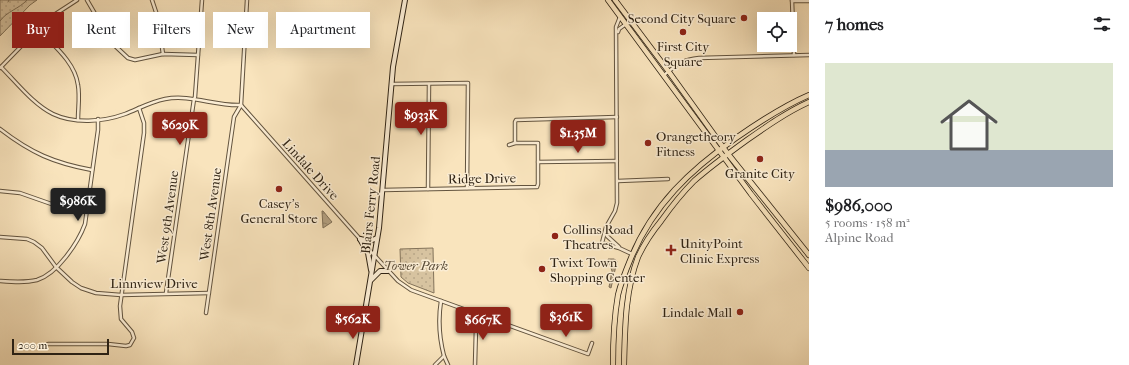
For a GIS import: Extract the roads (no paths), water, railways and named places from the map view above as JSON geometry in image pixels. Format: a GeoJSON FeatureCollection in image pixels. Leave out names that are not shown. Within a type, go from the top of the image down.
{"type":"FeatureCollection","features":[{"type":"Feature","properties":{"kind":"main road","name":"Blairs Ferry Road"},"geometry":{"type":"LineString","coordinates":[[356,365],[375,256],[383,190],[395,49],[405,0]]}},
{"type":"Feature","properties":{"kind":"main road"},"geometry":{"type":"LineString","coordinates":[[608,0],[721,148]]}},
{"type":"Feature","properties":{"kind":"main road"},"geometry":{"type":"LineString","coordinates":[[615,0],[669,72],[726,155],[750,194],[809,268]]}},
{"type":"Feature","properties":{"kind":"main road"},"geometry":{"type":"LineString","coordinates":[[613,365],[613,334],[618,295],[624,272],[637,242],[646,226],[670,194],[687,176],[721,148],[772,114],[809,95]]}},
{"type":"Feature","properties":{"kind":"main road"},"geometry":{"type":"LineString","coordinates":[[624,365],[625,322],[632,277],[641,252],[652,232],[693,182],[726,155],[785,114],[809,102]]}},
{"type":"Feature","properties":{"kind":"main road"},"geometry":{"type":"LineString","coordinates":[[726,155],[809,255]]}},
{"type":"Feature","properties":{"kind":"main road"},"geometry":{"type":"LineString","coordinates":[[360,239],[370,242],[377,238]]}},
{"type":"Feature","properties":{"kind":"main road"},"geometry":{"type":"LineString","coordinates":[[360,239],[368,253],[372,275]]}},
{"type":"Feature","properties":{"kind":"main road"},"geometry":{"type":"LineString","coordinates":[[371,280],[380,271],[388,270]]}},
{"type":"Feature","properties":{"kind":"street"},"geometry":{"type":"LineString","coordinates":[[59,12],[77,0]]}},
{"type":"Feature","properties":{"kind":"street"},"geometry":{"type":"LineString","coordinates":[[87,0],[112,43],[128,58],[135,60],[163,54],[198,55]]}},
{"type":"Feature","properties":{"kind":"street"},"geometry":{"type":"LineString","coordinates":[[152,0],[157,15],[163,54]]}},
{"type":"Feature","properties":{"kind":"street","name":"West 9th Avenue"},"geometry":{"type":"LineString","coordinates":[[166,293],[195,97],[202,0]]}},
{"type":"Feature","properties":{"kind":"street","name":"West 8th Avenue"},"geometry":{"type":"LineString","coordinates":[[206,313],[234,117],[240,105],[247,0]]}},
{"type":"Feature","properties":{"kind":"street"},"geometry":{"type":"LineString","coordinates":[[794,55],[792,1],[809,1]]}},
{"type":"Feature","properties":{"kind":"street"},"geometry":{"type":"LineString","coordinates":[[624,12],[620,16],[616,27],[618,180],[615,211],[606,229],[602,243],[632,254]]}},
{"type":"Feature","properties":{"kind":"street"},"geometry":{"type":"LineString","coordinates":[[617,37],[619,29],[626,24]]}},
{"type":"Feature","properties":{"kind":"street"},"geometry":{"type":"LineString","coordinates":[[19,48],[0,68],[33,99],[43,107],[58,115],[78,120],[110,118],[165,99],[177,98],[240,105]]}},
{"type":"Feature","properties":{"kind":"street"},"geometry":{"type":"LineString","coordinates":[[56,48],[69,62],[78,84],[78,120]]}},
{"type":"Feature","properties":{"kind":"street"},"geometry":{"type":"LineString","coordinates":[[664,75],[686,59],[809,55]]}},
{"type":"Feature","properties":{"kind":"street"},"geometry":{"type":"LineString","coordinates":[[391,84],[468,83],[467,188]]}},
{"type":"Feature","properties":{"kind":"street"},"geometry":{"type":"LineString","coordinates":[[428,189],[429,84]]}},
{"type":"Feature","properties":{"kind":"street","name":"Lindale Drive"},"geometry":{"type":"LineString","coordinates":[[240,105],[398,281],[411,290],[588,354],[592,343]]}},
{"type":"Feature","properties":{"kind":"street"},"geometry":{"type":"LineString","coordinates":[[48,344],[108,344],[126,346],[130,345],[134,338],[132,332],[121,319],[121,295],[144,132],[144,123],[139,108]]}},
{"type":"Feature","properties":{"kind":"street"},"geometry":{"type":"LineString","coordinates":[[509,145],[515,143],[516,120],[617,117]]}},
{"type":"Feature","properties":{"kind":"street"},"geometry":{"type":"LineString","coordinates":[[0,281],[16,283],[39,279],[47,275],[68,255],[85,224],[98,130],[98,119]]}},
{"type":"Feature","properties":{"kind":"street"},"geometry":{"type":"LineString","coordinates":[[0,129],[20,144],[52,160],[71,166],[92,170]]}},
{"type":"Feature","properties":{"kind":"street","name":"Ridge Drive"},"geometry":{"type":"LineString","coordinates":[[383,190],[537,187],[538,143],[515,143]]}},
{"type":"Feature","properties":{"kind":"street"},"geometry":{"type":"LineString","coordinates":[[538,162],[617,161]]}},
{"type":"Feature","properties":{"kind":"street"},"geometry":{"type":"LineString","coordinates":[[618,180],[668,179]]}},
{"type":"Feature","properties":{"kind":"street"},"geometry":{"type":"LineString","coordinates":[[0,191],[20,193],[60,207],[87,212]]}},
{"type":"Feature","properties":{"kind":"street"},"geometry":{"type":"LineString","coordinates":[[606,229],[607,236],[619,248]]}},
{"type":"Feature","properties":{"kind":"street","name":"Linnview Drive"},"geometry":{"type":"LineString","coordinates":[[0,237],[27,239],[34,242],[42,248],[56,267],[72,282],[81,288],[96,293],[121,295],[209,293]]}},
{"type":"Feature","properties":{"kind":"street"},"geometry":{"type":"LineString","coordinates":[[442,301],[439,326],[440,341],[448,365]]}},
{"type":"Feature","properties":{"kind":"street"},"geometry":{"type":"LineString","coordinates":[[476,365],[476,327],[480,315]]}},
{"type":"Feature","properties":{"kind":"street"},"geometry":{"type":"LineString","coordinates":[[435,365],[444,356]]}},
{"type":"Feature","properties":{"kind":"water"},"geometry":{"type":"Polygon","coordinates":[[[322,211],[332,222],[323,228],[322,211]]]}},
{"type":"Feature","properties":{"kind":"water"},"geometry":{"type":"Polygon","coordinates":[[[608,259],[614,259],[617,261],[611,288],[609,287],[612,271],[608,259]]]}},
{"type":"Feature","properties":{"kind":"waterway"},"geometry":{"type":"LineString","coordinates":[[0,21],[27,0]]}},
{"type":"Feature","properties":{"kind":"place","name":"Second City Square"},"geometry":{"type":"Point","coordinates":[744,18]}},
{"type":"Feature","properties":{"kind":"place","name":"First City Square"},"geometry":{"type":"Point","coordinates":[683,32]}},
{"type":"Feature","properties":{"kind":"place","name":"Orangetheory Fitness"},"geometry":{"type":"Point","coordinates":[648,143]}},
{"type":"Feature","properties":{"kind":"place","name":"Granite City"},"geometry":{"type":"Point","coordinates":[760,159]}},
{"type":"Feature","properties":{"kind":"place","name":"Casey's General Store"},"geometry":{"type":"Point","coordinates":[279,189]}},
{"type":"Feature","properties":{"kind":"place","name":"Collins Road Theatres"},"geometry":{"type":"Point","coordinates":[555,236]}},
{"type":"Feature","properties":{"kind":"place","name":"UnityPoint Clinic Express"},"geometry":{"type":"Point","coordinates":[671,250]}},
{"type":"Feature","properties":{"kind":"place","name":"Twixt Town Shopping Center"},"geometry":{"type":"Point","coordinates":[542,269]}},
{"type":"Feature","properties":{"kind":"place","name":"Lindale Mall"},"geometry":{"type":"Point","coordinates":[740,312]}},
{"type":"Feature","properties":{"kind":"park label","name":"Tower Park"},"geometry":{"type":"Point","coordinates":[416,265]}}]}
